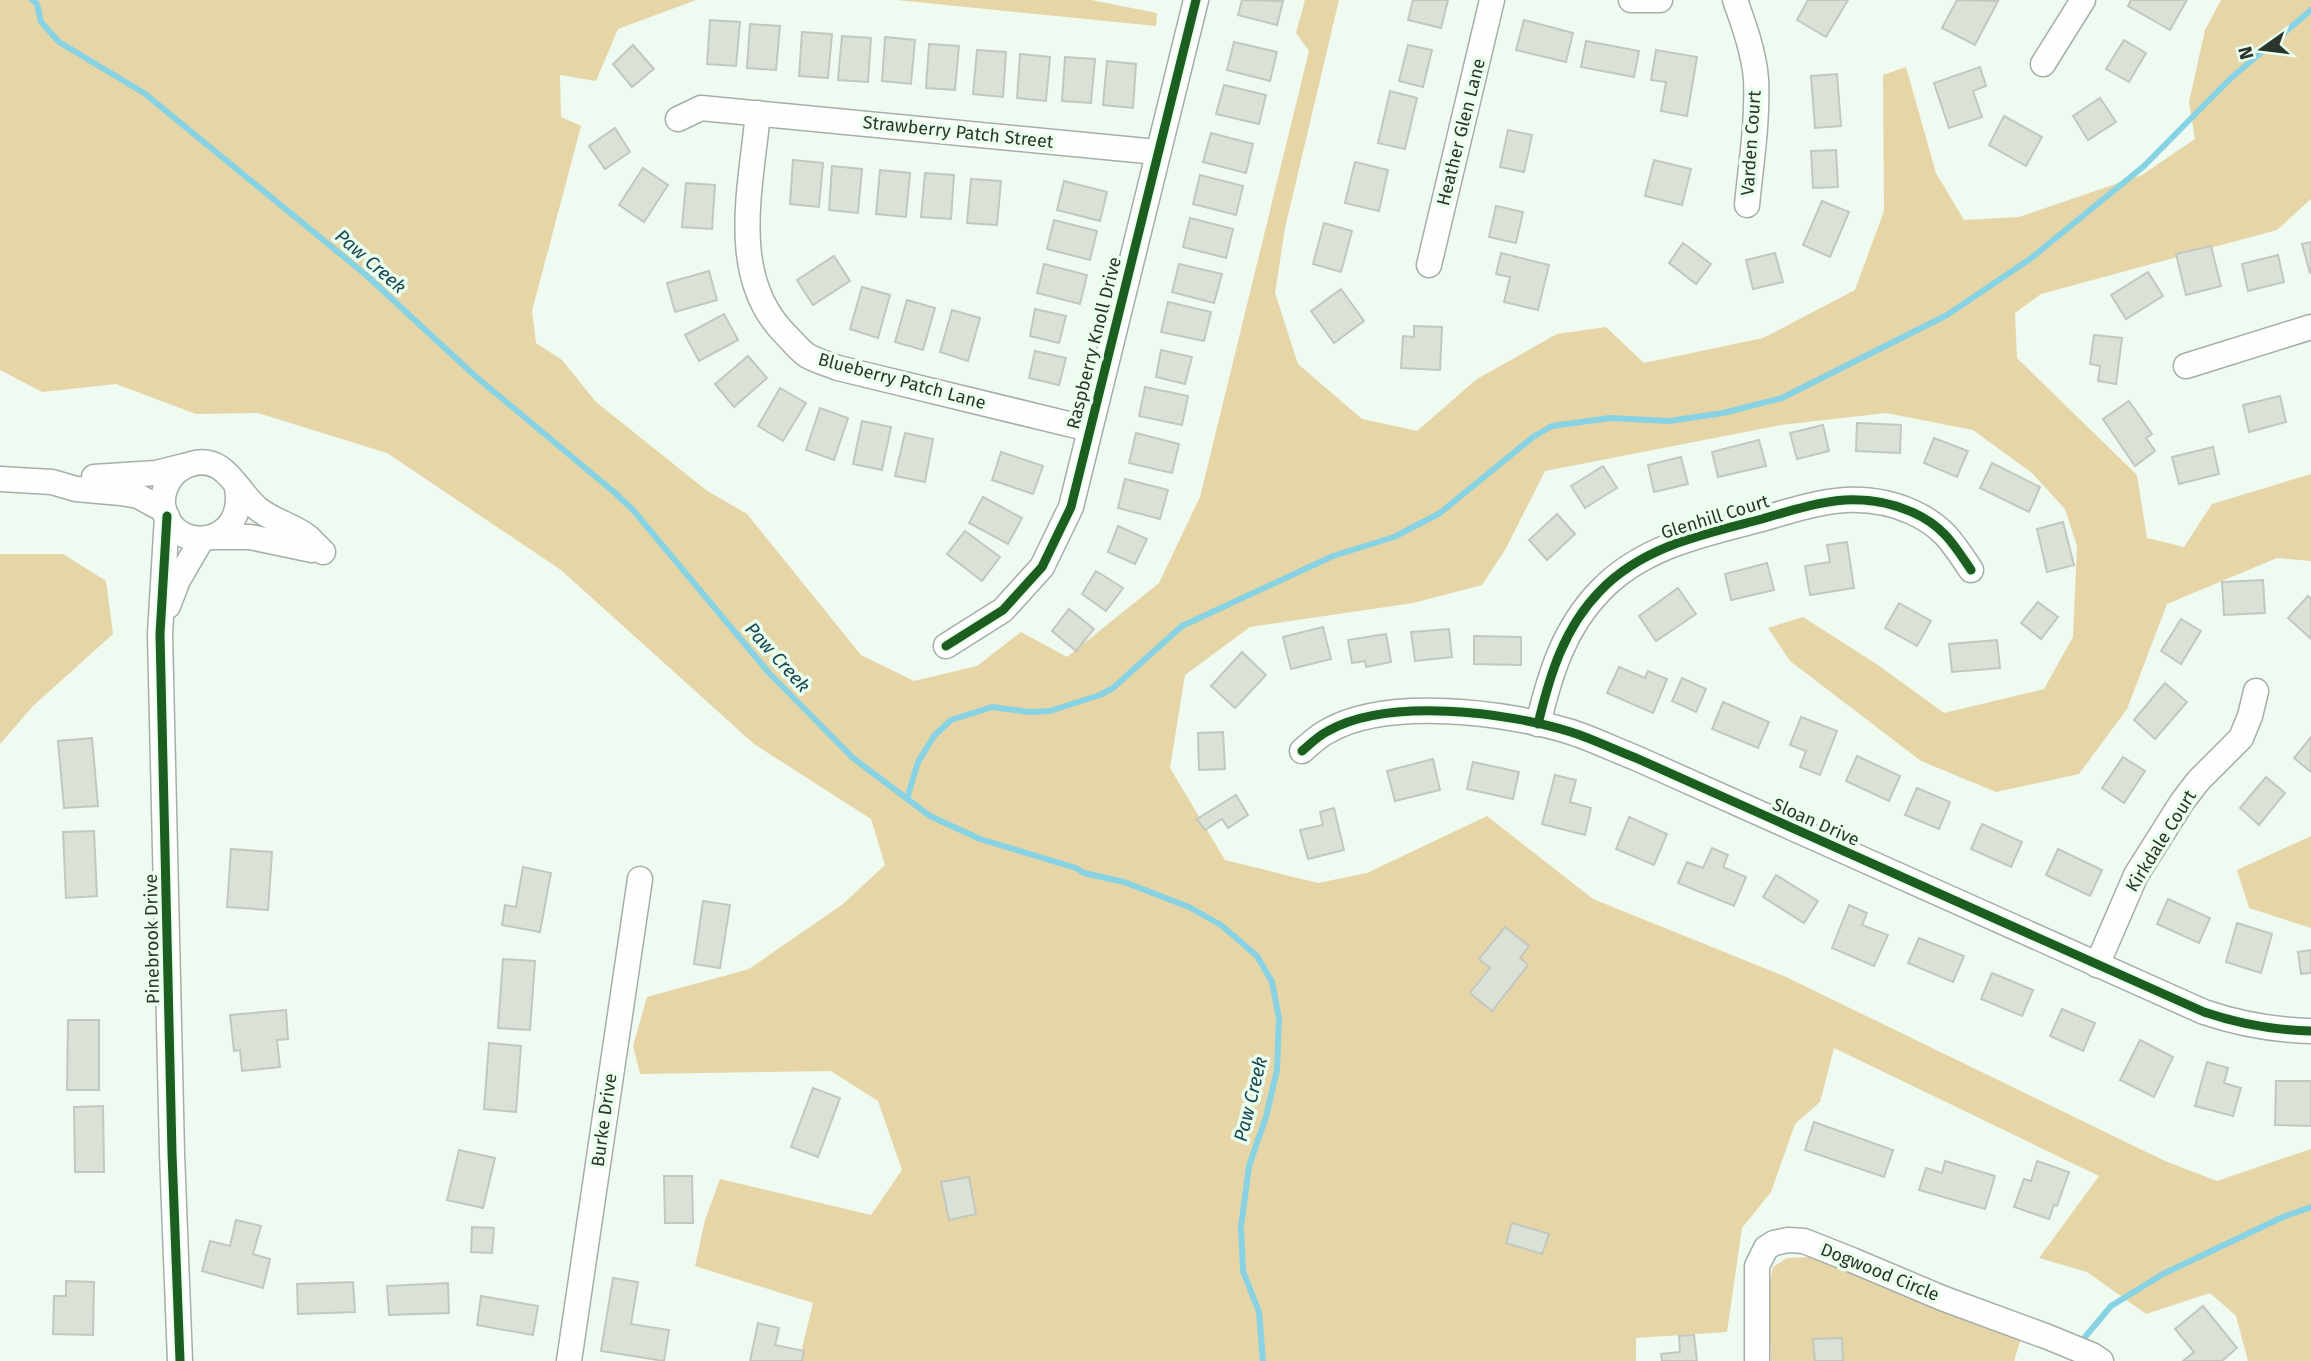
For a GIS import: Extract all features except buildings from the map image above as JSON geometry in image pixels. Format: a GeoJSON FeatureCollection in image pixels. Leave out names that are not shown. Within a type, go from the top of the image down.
{"type":"FeatureCollection","features":[{"type":"Feature","properties":{"kind":"street","name":"Raspberry Knoll Drive"},"geometry":{"type":"LineString","coordinates":[[946,646],[1003,610],[1042,567],[1070,508],[1196,0]]}},
{"type":"Feature","properties":{"kind":"street","name":"Heather Glen Lane"},"geometry":{"type":"LineString","coordinates":[[1429,265],[1492,0]]}},
{"type":"Feature","properties":{"kind":"street"},"geometry":{"type":"LineString","coordinates":[[1631,0],[1660,0]]}},
{"type":"Feature","properties":{"kind":"street","name":"Varden Court"},"geometry":{"type":"LineString","coordinates":[[1735,0],[1745,27],[1755,76],[1756,115],[1747,205]]}},
{"type":"Feature","properties":{"kind":"street"},"geometry":{"type":"LineString","coordinates":[[2043,64],[2083,0]]}},
{"type":"Feature","properties":{"kind":"street","name":"Strawberry Patch Street"},"geometry":{"type":"LineString","coordinates":[[678,119],[701,108],[1157,152]]}},
{"type":"Feature","properties":{"kind":"street","name":"Blueberry Patch Lane"},"geometry":{"type":"LineString","coordinates":[[758,113],[747,233],[748,262],[758,295],[773,323],[807,355],[838,368],[1089,429]]}},
{"type":"Feature","properties":{"kind":"street"},"geometry":{"type":"LineString","coordinates":[[2186,366],[2311,327]]}},
{"type":"Feature","properties":{"kind":"street"},"geometry":{"type":"LineString","coordinates":[[52,482],[75,477],[156,473],[197,463],[209,463],[221,468],[231,477],[240,500],[232,524],[207,538]]}},
{"type":"Feature","properties":{"kind":"street"},"geometry":{"type":"LineString","coordinates":[[184,466],[174,474],[163,497],[166,513],[178,531],[190,537],[250,537],[323,552],[307,536],[257,508],[237,488]]}},
{"type":"Feature","properties":{"kind":"street"},"geometry":{"type":"LineString","coordinates":[[0,479],[52,482],[76,489],[138,496],[166,513]]}},
{"type":"Feature","properties":{"kind":"street","name":"Glenhill Court"},"geometry":{"type":"LineString","coordinates":[[1538,724],[1562,644],[1577,618],[1611,580],[1636,562],[1673,544],[1814,505],[1845,500],[1877,501],[1910,510],[1940,528],[1971,570]]}},
{"type":"Feature","properties":{"kind":"street","name":"Pinebrook Drive"},"geometry":{"type":"LineString","coordinates":[[166,513],[160,635],[171,1126],[180,1361]]}},
{"type":"Feature","properties":{"kind":"street","name":"Pinebrook Drive"},"geometry":{"type":"LineString","coordinates":[[162,615],[178,580],[207,538]]}},
{"type":"Feature","properties":{"kind":"street","name":"Kirkdale Court"},"geometry":{"type":"LineString","coordinates":[[2097,965],[2136,875],[2198,781],[2241,738],[2256,691]]}},
{"type":"Feature","properties":{"kind":"street","name":"Sloan Drive"},"geometry":{"type":"LineString","coordinates":[[1302,751],[1326,732],[1350,721],[1381,714],[1427,711],[1473,713],[1572,733],[1636,758],[2215,1016],[2274,1030],[2311,1031]]}},
{"type":"Feature","properties":{"kind":"street","name":"Burke Drive"},"geometry":{"type":"LineString","coordinates":[[569,1361],[639,879]]}},
{"type":"Feature","properties":{"kind":"street","name":"Dogwood Circle"},"geometry":{"type":"LineString","coordinates":[[1757,1361],[1757,1266],[1766,1248],[1788,1240],[1804,1241],[1942,1298],[2048,1336],[2101,1361]]}},
{"type":"Feature","properties":{"kind":"shaded area"},"geometry":{"type":"Polygon","coordinates":[[[0,0],[696,0],[618,29],[596,81],[560,75],[561,117],[581,126],[532,311],[536,343],[562,360],[596,402],[706,490],[747,514],[861,655],[914,681],[977,666],[1021,632],[1067,657],[1159,583],[1200,497],[1309,51],[1296,33],[1305,0],[1339,0],[1285,228],[1275,293],[1298,364],[1362,419],[1417,431],[1477,379],[1557,334],[1606,327],[1644,363],[1763,338],[1855,290],[1884,211],[1883,75],[1906,67],[1936,173],[1964,220],[2019,217],[2142,175],[2195,139],[2189,102],[2205,30],[2221,0],[2311,0],[2311,199],[2277,230],[2041,294],[2015,313],[2017,358],[2137,475],[2147,538],[2184,547],[2212,504],[2311,474],[2311,561],[2277,558],[2167,604],[2127,709],[2079,774],[1996,792],[1921,761],[1790,661],[1768,628],[1803,617],[1878,665],[1944,713],[2044,689],[2073,637],[2077,546],[2065,509],[2032,473],[1973,430],[1886,413],[1781,425],[1545,471],[1505,550],[1482,585],[1413,603],[1250,627],[1185,675],[1170,768],[1225,860],[1318,883],[1367,873],[1487,816],[1593,899],[1784,976],[2165,1161],[2217,1181],[2311,1149],[2311,1361],[2248,1361],[2236,1316],[2210,1293],[2146,1314],[2087,1272],[2039,1258],[2099,1176],[1834,1048],[1820,1102],[1795,1124],[1771,1192],[1742,1228],[1727,1332],[1636,1338],[1636,1361],[799,1361],[813,1303],[695,1266],[705,1220],[720,1179],[871,1215],[902,1170],[878,1101],[831,1071],[640,1074],[633,1046],[647,997],[749,969],[843,904],[885,865],[871,819],[754,744],[561,570],[387,453],[258,413],[196,414],[116,384],[42,392],[0,370],[0,0]]]}},
{"type":"Feature","properties":{"kind":"shaded area"},"geometry":{"type":"Polygon","coordinates":[[[897,0],[1091,0],[1157,13],[1156,26],[897,0]]]}},
{"type":"Feature","properties":{"kind":"shaded area"},"geometry":{"type":"Polygon","coordinates":[[[0,554],[63,554],[106,581],[113,634],[33,706],[0,744],[0,554]]]}},
{"type":"Feature","properties":{"kind":"shaded area"},"geometry":{"type":"Polygon","coordinates":[[[2311,836],[2311,928],[2249,908],[2237,870],[2311,836]]]}},
{"type":"Feature","properties":{"kind":"shaded area"},"geometry":{"type":"Polygon","coordinates":[[[1809,1257],[2021,1338],[2014,1361],[1771,1361],[1768,1291],[1773,1267],[1787,1258],[1809,1257]]]}},
{"type":"Feature","properties":{"kind":"waterway","name":"Paw Creek"},"geometry":{"type":"LineString","coordinates":[[32,0],[37,4],[41,22],[59,42],[144,93],[366,275],[474,375],[614,492],[633,510],[769,673],[853,758],[930,816],[980,839],[1076,868],[1084,873],[1124,882],[1189,907],[1221,925],[1257,956],[1272,982],[1279,1018],[1277,1070],[1266,1117],[1249,1166],[1241,1227],[1243,1271],[1259,1312],[1263,1361]]}},
{"type":"Feature","properties":{"kind":"waterway"},"geometry":{"type":"LineString","coordinates":[[907,799],[918,762],[934,736],[951,720],[992,707],[1030,712],[1050,711],[1100,695],[1113,688],[1182,626],[1333,556],[1394,537],[1440,513],[1533,437],[1552,426],[1610,418],[1669,421],[1723,413],[1782,398],[1947,315],[2030,259],[2144,166],[2230,79],[2311,10]]}},
{"type":"Feature","properties":{"kind":"waterway"},"geometry":{"type":"LineString","coordinates":[[2085,1337],[2111,1306],[2163,1274],[2283,1217],[2311,1207]]}},
{"type":"Feature","properties":{"kind":"cycle path"},"geometry":{"type":"LineString","coordinates":[[946,646],[1003,610],[1042,567],[1071,507],[1196,0]]}},
{"type":"Feature","properties":{"kind":"cycle path"},"geometry":{"type":"LineString","coordinates":[[1538,724],[1560,653],[1587,605],[1635,563],[1675,544],[1814,505],[1862,500],[1896,506],[1923,517],[1953,543],[1971,570]]}},
{"type":"Feature","properties":{"kind":"cycle path"},"geometry":{"type":"LineString","coordinates":[[167,516],[160,634],[172,1153],[180,1361]]}},
{"type":"Feature","properties":{"kind":"cycle path"},"geometry":{"type":"LineString","coordinates":[[1302,751],[1324,733],[1353,720],[1414,711],[1482,714],[1571,732],[1636,758],[2204,1012],[2256,1026],[2311,1031]]}}]}
